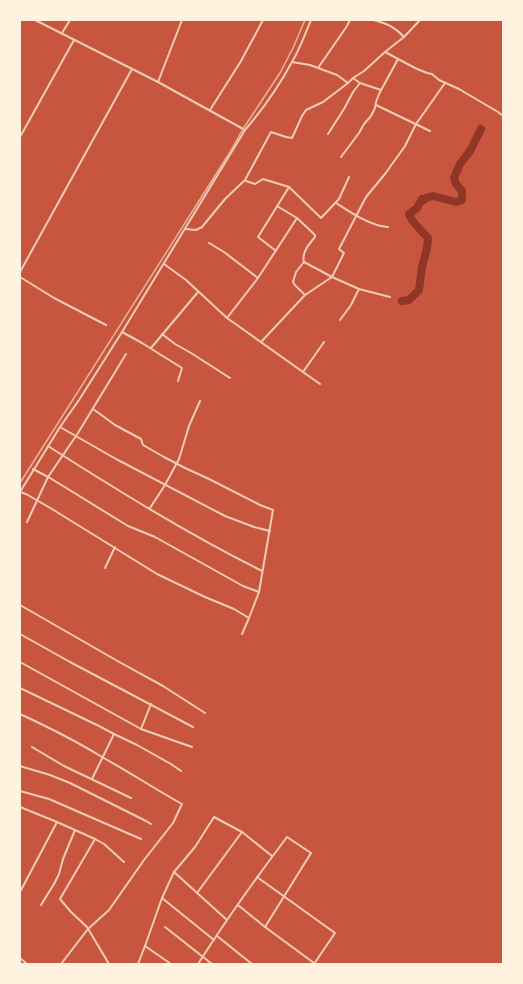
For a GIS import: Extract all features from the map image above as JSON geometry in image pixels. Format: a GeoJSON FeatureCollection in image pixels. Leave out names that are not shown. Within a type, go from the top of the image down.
{"type":"FeatureCollection","features":[{"type":"Feature","properties":{"kind":"street"},"geometry":{"type":"LineString","coordinates":[[35,20],[158,82],[245,130]]}},
{"type":"Feature","properties":{"kind":"street"},"geometry":{"type":"LineString","coordinates":[[62,33],[70,20]]}},
{"type":"Feature","properties":{"kind":"street"},"geometry":{"type":"LineString","coordinates":[[158,82],[182,20]]}},
{"type":"Feature","properties":{"kind":"street"},"geometry":{"type":"LineString","coordinates":[[210,110],[241,62],[263,20]]}},
{"type":"Feature","properties":{"kind":"street"},"geometry":{"type":"LineString","coordinates":[[249,618],[234,609],[204,597],[158,574],[37,500],[20,492],[33,469],[122,332],[245,130],[269,99],[292,62],[311,20]]}},
{"type":"Feature","properties":{"kind":"street"},"geometry":{"type":"LineString","coordinates":[[318,68],[350,20]]}},
{"type":"Feature","properties":{"kind":"street"},"geometry":{"type":"LineString","coordinates":[[373,20],[384,22],[392,26],[404,37]]}},
{"type":"Feature","properties":{"kind":"street"},"geometry":{"type":"LineString","coordinates":[[185,230],[196,230],[202,228],[229,195],[245,180],[271,132],[292,138],[306,110],[323,102],[364,71],[404,37],[420,20]]}},
{"type":"Feature","properties":{"kind":"street"},"geometry":{"type":"LineString","coordinates":[[20,137],[74,40]]}},
{"type":"Feature","properties":{"kind":"street"},"geometry":{"type":"LineString","coordinates":[[385,52],[427,74],[432,74],[503,116]]}},
{"type":"Feature","properties":{"kind":"street"},"geometry":{"type":"LineString","coordinates":[[341,157],[370,116],[398,59]]}},
{"type":"Feature","properties":{"kind":"street"},"geometry":{"type":"LineString","coordinates":[[292,62],[308,64],[337,75],[348,83]]}},
{"type":"Feature","properties":{"kind":"street"},"geometry":{"type":"LineString","coordinates":[[20,272],[132,69]]}},
{"type":"Feature","properties":{"kind":"street"},"geometry":{"type":"LineString","coordinates":[[353,78],[360,84],[382,90]]}},
{"type":"Feature","properties":{"kind":"street"},"geometry":{"type":"LineString","coordinates":[[261,342],[305,295],[332,277],[344,252],[338,249],[366,196],[385,174],[405,146],[416,124],[445,83]]}},
{"type":"Feature","properties":{"kind":"street"},"geometry":{"type":"LineString","coordinates":[[328,134],[353,92],[360,84]]}},
{"type":"Feature","properties":{"kind":"street"},"geometry":{"type":"LineString","coordinates":[[376,105],[430,131]]}},
{"type":"Feature","properties":{"kind":"street"},"geometry":{"type":"LineString","coordinates":[[245,180],[256,184],[263,179],[289,187],[321,218],[339,199],[349,177]]}},
{"type":"Feature","properties":{"kind":"street"},"geometry":{"type":"LineString","coordinates":[[276,251],[258,237],[289,187]]}},
{"type":"Feature","properties":{"kind":"street"},"geometry":{"type":"LineString","coordinates":[[336,203],[356,216],[375,225],[388,227]]}},
{"type":"Feature","properties":{"kind":"street"},"geometry":{"type":"LineString","coordinates":[[277,206],[297,218],[315,235],[302,258],[304,262],[359,289],[390,297]]}},
{"type":"Feature","properties":{"kind":"street"},"geometry":{"type":"LineString","coordinates":[[227,318],[258,278],[297,218]]}},
{"type":"Feature","properties":{"kind":"street"},"geometry":{"type":"LineString","coordinates":[[209,243],[224,252],[258,278]]}},
{"type":"Feature","properties":{"kind":"street"},"geometry":{"type":"LineString","coordinates":[[304,262],[296,272],[292,282],[305,295]]}},
{"type":"Feature","properties":{"kind":"street"},"geometry":{"type":"LineString","coordinates":[[164,264],[186,280],[227,318],[320,384]]}},
{"type":"Feature","properties":{"kind":"street"},"geometry":{"type":"LineString","coordinates":[[20,276],[54,298],[106,324]]}},
{"type":"Feature","properties":{"kind":"street"},"geometry":{"type":"LineString","coordinates":[[340,320],[352,305],[359,289]]}},
{"type":"Feature","properties":{"kind":"street"},"geometry":{"type":"LineString","coordinates":[[151,348],[198,292]]}},
{"type":"Feature","properties":{"kind":"street"},"geometry":{"type":"LineString","coordinates":[[122,332],[151,348],[182,368],[178,381]]}},
{"type":"Feature","properties":{"kind":"street"},"geometry":{"type":"LineString","coordinates":[[162,334],[175,344],[230,378]]}},
{"type":"Feature","properties":{"kind":"street"},"geometry":{"type":"LineString","coordinates":[[303,372],[324,342]]}},
{"type":"Feature","properties":{"kind":"street"},"geometry":{"type":"LineString","coordinates":[[27,522],[48,477],[76,436],[126,354]]}},
{"type":"Feature","properties":{"kind":"street"},"geometry":{"type":"LineString","coordinates":[[150,508],[179,459],[188,426],[200,401]]}},
{"type":"Feature","properties":{"kind":"street"},"geometry":{"type":"LineString","coordinates":[[92,409],[115,425],[141,439],[143,445],[176,464],[273,510],[259,592],[242,634]]}},
{"type":"Feature","properties":{"kind":"street"},"geometry":{"type":"LineString","coordinates":[[60,427],[165,485],[225,516],[270,532]]}},
{"type":"Feature","properties":{"kind":"street"},"geometry":{"type":"LineString","coordinates":[[48,446],[110,486],[232,556],[263,571]]}},
{"type":"Feature","properties":{"kind":"street"},"geometry":{"type":"LineString","coordinates":[[33,469],[128,526],[155,537],[243,586],[259,592]]}},
{"type":"Feature","properties":{"kind":"street"},"geometry":{"type":"LineString","coordinates":[[105,568],[115,547]]}},
{"type":"Feature","properties":{"kind":"street"},"geometry":{"type":"LineString","coordinates":[[20,605],[163,686],[205,713]]}},
{"type":"Feature","properties":{"kind":"street"},"geometry":{"type":"LineString","coordinates":[[20,634],[194,727]]}},
{"type":"Feature","properties":{"kind":"street"},"geometry":{"type":"LineString","coordinates":[[20,662],[140,729],[192,747]]}},
{"type":"Feature","properties":{"kind":"street"},"geometry":{"type":"LineString","coordinates":[[20,688],[144,749],[171,764],[181,772]]}},
{"type":"Feature","properties":{"kind":"street"},"geometry":{"type":"LineString","coordinates":[[140,729],[151,704]]}},
{"type":"Feature","properties":{"kind":"street"},"geometry":{"type":"LineString","coordinates":[[20,714],[61,733],[182,804],[172,823],[109,910],[88,930],[61,964]]}},
{"type":"Feature","properties":{"kind":"street"},"geometry":{"type":"LineString","coordinates":[[92,779],[114,734]]}},
{"type":"Feature","properties":{"kind":"street"},"geometry":{"type":"LineString","coordinates":[[32,747],[64,766],[131,798]]}},
{"type":"Feature","properties":{"kind":"street"},"geometry":{"type":"LineString","coordinates":[[20,766],[50,775],[151,824]]}},
{"type":"Feature","properties":{"kind":"street"},"geometry":{"type":"LineString","coordinates":[[20,795],[20,791],[49,800],[141,839]]}},
{"type":"Feature","properties":{"kind":"street"},"geometry":{"type":"LineString","coordinates":[[20,807],[95,839],[104,844],[124,862]]}},
{"type":"Feature","properties":{"kind":"street"},"geometry":{"type":"LineString","coordinates":[[138,964],[162,898],[174,872],[195,847],[214,817],[242,832],[272,856]]}},
{"type":"Feature","properties":{"kind":"street"},"geometry":{"type":"LineString","coordinates":[[20,892],[57,822]]}},
{"type":"Feature","properties":{"kind":"street"},"geometry":{"type":"LineString","coordinates":[[41,905],[59,874],[63,859],[75,830]]}},
{"type":"Feature","properties":{"kind":"street"},"geometry":{"type":"LineString","coordinates":[[197,892],[242,832]]}},
{"type":"Feature","properties":{"kind":"street"},"geometry":{"type":"LineString","coordinates":[[198,964],[257,877],[287,837],[311,853],[265,927]]}},
{"type":"Feature","properties":{"kind":"street"},"geometry":{"type":"LineString","coordinates":[[95,839],[60,900],[88,927],[88,930],[109,964]]}},
{"type":"Feature","properties":{"kind":"street"},"geometry":{"type":"LineString","coordinates":[[174,872],[227,920]]}},
{"type":"Feature","properties":{"kind":"street"},"geometry":{"type":"LineString","coordinates":[[238,905],[314,963],[335,932],[257,877]]}},
{"type":"Feature","properties":{"kind":"street"},"geometry":{"type":"LineString","coordinates":[[162,898],[214,940]]}},
{"type":"Feature","properties":{"kind":"street"},"geometry":{"type":"LineString","coordinates":[[165,927],[212,964]]}},
{"type":"Feature","properties":{"kind":"street"},"geometry":{"type":"LineString","coordinates":[[217,936],[252,964]]}},
{"type":"Feature","properties":{"kind":"street"},"geometry":{"type":"LineString","coordinates":[[145,946],[171,964]]}},
{"type":"Feature","properties":{"kind":"street"},"geometry":{"type":"LineString","coordinates":[[20,958],[27,964]]}},
{"type":"Feature","properties":{"kind":"waterway"},"geometry":{"type":"LineString","coordinates":[[402,301],[409,300],[419,290],[428,238],[415,224],[409,214],[417,208],[422,199],[424,200],[433,196],[456,202],[462,200],[462,191],[456,184],[454,178],[460,164],[470,151],[481,129]]}},
{"type":"Feature","properties":{"kind":"railway"},"geometry":{"type":"LineString","coordinates":[[20,483],[230,152],[243,129],[280,73],[305,20]]}}]}
